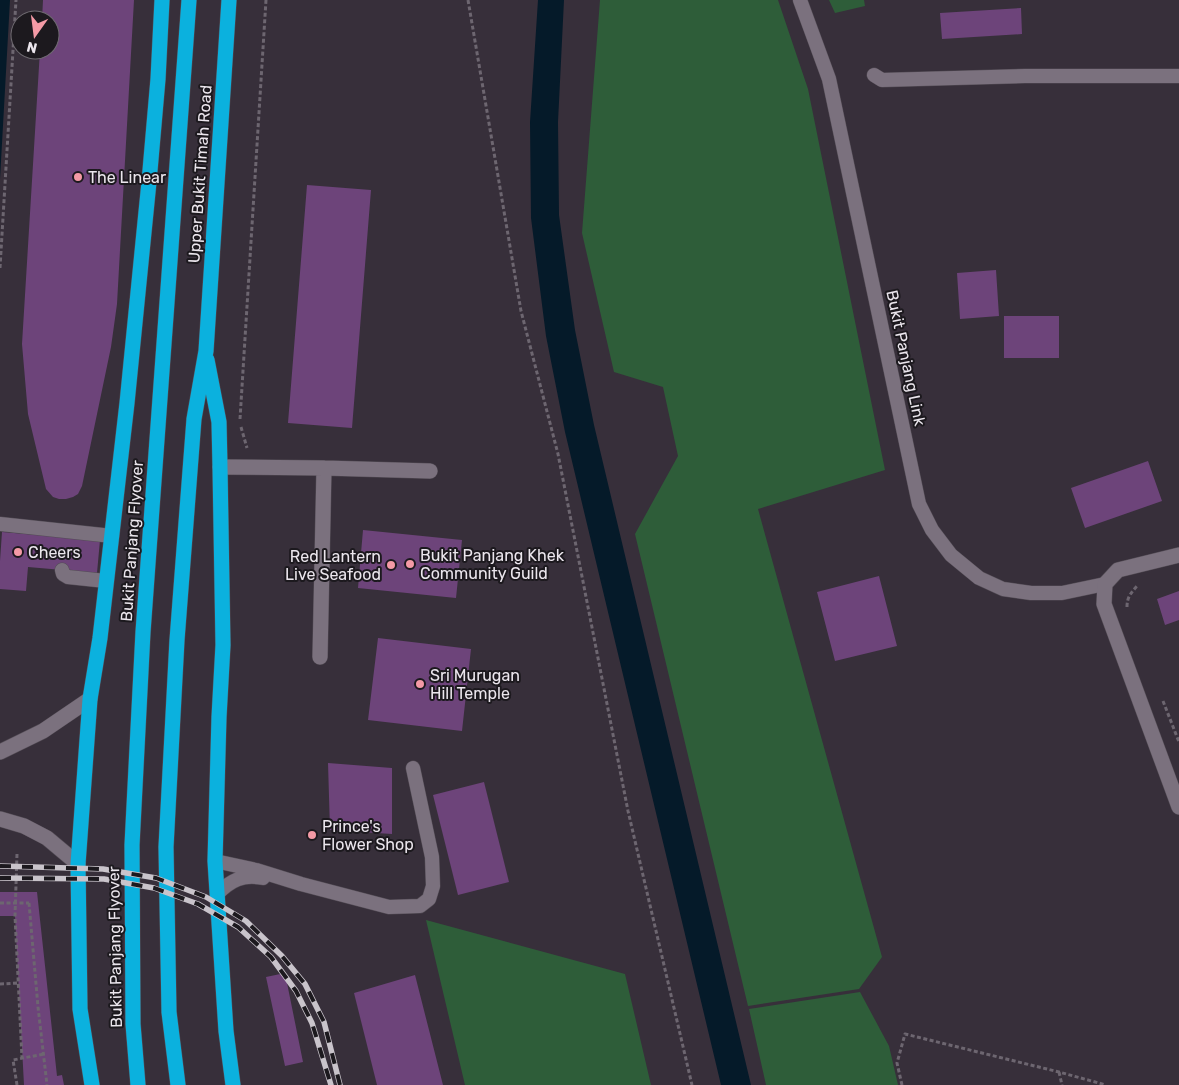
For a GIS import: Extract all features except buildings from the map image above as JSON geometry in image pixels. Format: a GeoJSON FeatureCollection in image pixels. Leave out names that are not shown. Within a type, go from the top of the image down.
{"type":"FeatureCollection","features":[{"type":"Feature","properties":{"kind":"highway"},"geometry":{"type":"LineString","coordinates":[[92,1085],[80,1009],[78,864],[90,699],[100,638],[112,536],[150,172],[158,79],[162,0]]}},
{"type":"Feature","properties":{"kind":"highway","name":"Bukit Panjang Flyover"},"geometry":{"type":"LineString","coordinates":[[138,1085],[133,1024],[132,845],[143,632],[188,0]]}},
{"type":"Feature","properties":{"kind":"highway","name":"Upper Bukit Timah Road"},"geometry":{"type":"LineString","coordinates":[[206,351],[229,0]]}},
{"type":"Feature","properties":{"kind":"highway"},"geometry":{"type":"LineString","coordinates":[[206,351],[219,422],[223,645],[215,861],[226,1031],[233,1085]]}},
{"type":"Feature","properties":{"kind":"highway"},"geometry":{"type":"LineString","coordinates":[[178,1085],[169,1012],[166,847],[177,640],[194,419],[206,351]]}},
{"type":"Feature","properties":{"kind":"street"},"geometry":{"type":"LineString","coordinates":[[220,467],[430,471]]}},
{"type":"Feature","properties":{"kind":"street"},"geometry":{"type":"LineString","coordinates":[[320,658],[324,468]]}},
{"type":"Feature","properties":{"kind":"street"},"geometry":{"type":"LineString","coordinates":[[1179,555],[1118,570],[1105,584],[1104,604],[1179,807]]}},
{"type":"Feature","properties":{"kind":"street"},"geometry":{"type":"LineString","coordinates":[[0,752],[43,731],[90,699]]}},
{"type":"Feature","properties":{"kind":"street"},"geometry":{"type":"LineString","coordinates":[[0,819],[24,826],[47,838],[78,864]]}},
{"type":"Feature","properties":{"kind":"lane","name":"Bukit Panjang Link"},"geometry":{"type":"LineString","coordinates":[[800,0],[829,79],[919,504],[932,530],[951,555],[978,578],[1003,589],[1031,593],[1062,593],[1105,584]]}},
{"type":"Feature","properties":{"kind":"lane"},"geometry":{"type":"LineString","coordinates":[[874,74],[882,80],[1025,76],[1179,76]]}},
{"type":"Feature","properties":{"kind":"lane"},"geometry":{"type":"LineString","coordinates":[[0,524],[64,534],[112,536]]}},
{"type":"Feature","properties":{"kind":"lane"},"geometry":{"type":"LineString","coordinates":[[62,570],[63,574],[68,577],[106,582]]}},
{"type":"Feature","properties":{"kind":"lane"},"geometry":{"type":"LineString","coordinates":[[215,861],[256,870],[389,908],[420,906],[429,899],[433,886],[432,857],[413,768]]}},
{"type":"Feature","properties":{"kind":"lane"},"geometry":{"type":"LineString","coordinates":[[217,894],[238,878],[256,876],[301,884]]}},
{"type":"Feature","properties":{"kind":"path"},"geometry":{"type":"LineString","coordinates":[[0,268],[16,0]]}},
{"type":"Feature","properties":{"kind":"path"},"geometry":{"type":"LineString","coordinates":[[250,467],[249,454],[240,425],[266,0]]}},
{"type":"Feature","properties":{"kind":"path"},"geometry":{"type":"LineString","coordinates":[[468,0],[522,311],[558,454],[628,811],[692,1085]]}},
{"type":"Feature","properties":{"kind":"path"},"geometry":{"type":"LineString","coordinates":[[1127,611],[1127,601],[1130,594],[1138,586]]}},
{"type":"Feature","properties":{"kind":"path"},"geometry":{"type":"LineString","coordinates":[[1162,698],[1179,742]]}},
{"type":"Feature","properties":{"kind":"path"},"geometry":{"type":"LineString","coordinates":[[17,854],[15,916],[22,1058]]}},
{"type":"Feature","properties":{"kind":"path"},"geometry":{"type":"LineString","coordinates":[[0,902],[29,903],[47,1085]]}},
{"type":"Feature","properties":{"kind":"path"},"geometry":{"type":"LineString","coordinates":[[0,984],[19,983]]}},
{"type":"Feature","properties":{"kind":"path"},"geometry":{"type":"LineString","coordinates":[[902,1085],[897,1063],[905,1034],[1106,1085]]}},
{"type":"Feature","properties":{"kind":"path"},"geometry":{"type":"LineString","coordinates":[[16,1085],[14,1060],[44,1054]]}},
{"type":"Feature","properties":{"kind":"path"},"geometry":{"type":"LineString","coordinates":[[1060,1072],[1062,1085]]}},
{"type":"Feature","properties":{"kind":"green space"},"geometry":{"type":"Polygon","coordinates":[[[600,0],[778,0],[808,89],[885,470],[758,509],[882,957],[859,989],[748,1006],[635,534],[678,456],[663,387],[614,372],[582,233],[600,0]]]}},
{"type":"Feature","properties":{"kind":"green space"},"geometry":{"type":"Polygon","coordinates":[[[829,0],[864,0],[865,6],[835,13],[829,0]]]}},
{"type":"Feature","properties":{"kind":"green space"},"geometry":{"type":"Polygon","coordinates":[[[426,920],[625,974],[651,1085],[465,1085],[426,920]]]}},
{"type":"Feature","properties":{"kind":"green space"},"geometry":{"type":"Polygon","coordinates":[[[860,992],[889,1046],[898,1085],[766,1085],[749,1009],[860,992]]]}},
{"type":"Feature","properties":{"kind":"water"},"geometry":{"type":"Polygon","coordinates":[[[0,0],[10,0],[0,179],[0,0]]]}},
{"type":"Feature","properties":{"kind":"water"},"geometry":{"type":"Polygon","coordinates":[[[538,0],[564,0],[558,122],[559,215],[575,330],[594,425],[751,1085],[721,1085],[565,432],[546,336],[531,218],[530,122],[538,0]]]}},
{"type":"Feature","properties":{"kind":"railway"},"geometry":{"type":"LineString","coordinates":[[0,866],[103,869],[156,878],[206,897],[246,921],[282,956],[305,984],[324,1022],[340,1085]]}},
{"type":"Feature","properties":{"kind":"railway"},"geometry":{"type":"LineString","coordinates":[[0,878],[104,879],[154,888],[198,904],[238,927],[271,957],[296,991],[312,1023],[331,1085]]}},
{"type":"Feature","properties":{"kind":"place","name":"The Linear"},"geometry":{"type":"Point","coordinates":[78,177]}},
{"type":"Feature","properties":{"kind":"place","name":"Cheers"},"geometry":{"type":"Point","coordinates":[18,552]}},
{"type":"Feature","properties":{"kind":"place","name":"Bukit Panjang Khek Community Guild"},"geometry":{"type":"Point","coordinates":[410,564]}},
{"type":"Feature","properties":{"kind":"place","name":"Red Lantern Live Seafood"},"geometry":{"type":"Point","coordinates":[391,565]}},
{"type":"Feature","properties":{"kind":"place","name":"Sri Murugan Hill Temple"},"geometry":{"type":"Point","coordinates":[420,684]}},
{"type":"Feature","properties":{"kind":"place","name":"Prince's Flower Shop"},"geometry":{"type":"Point","coordinates":[312,835]}}]}
